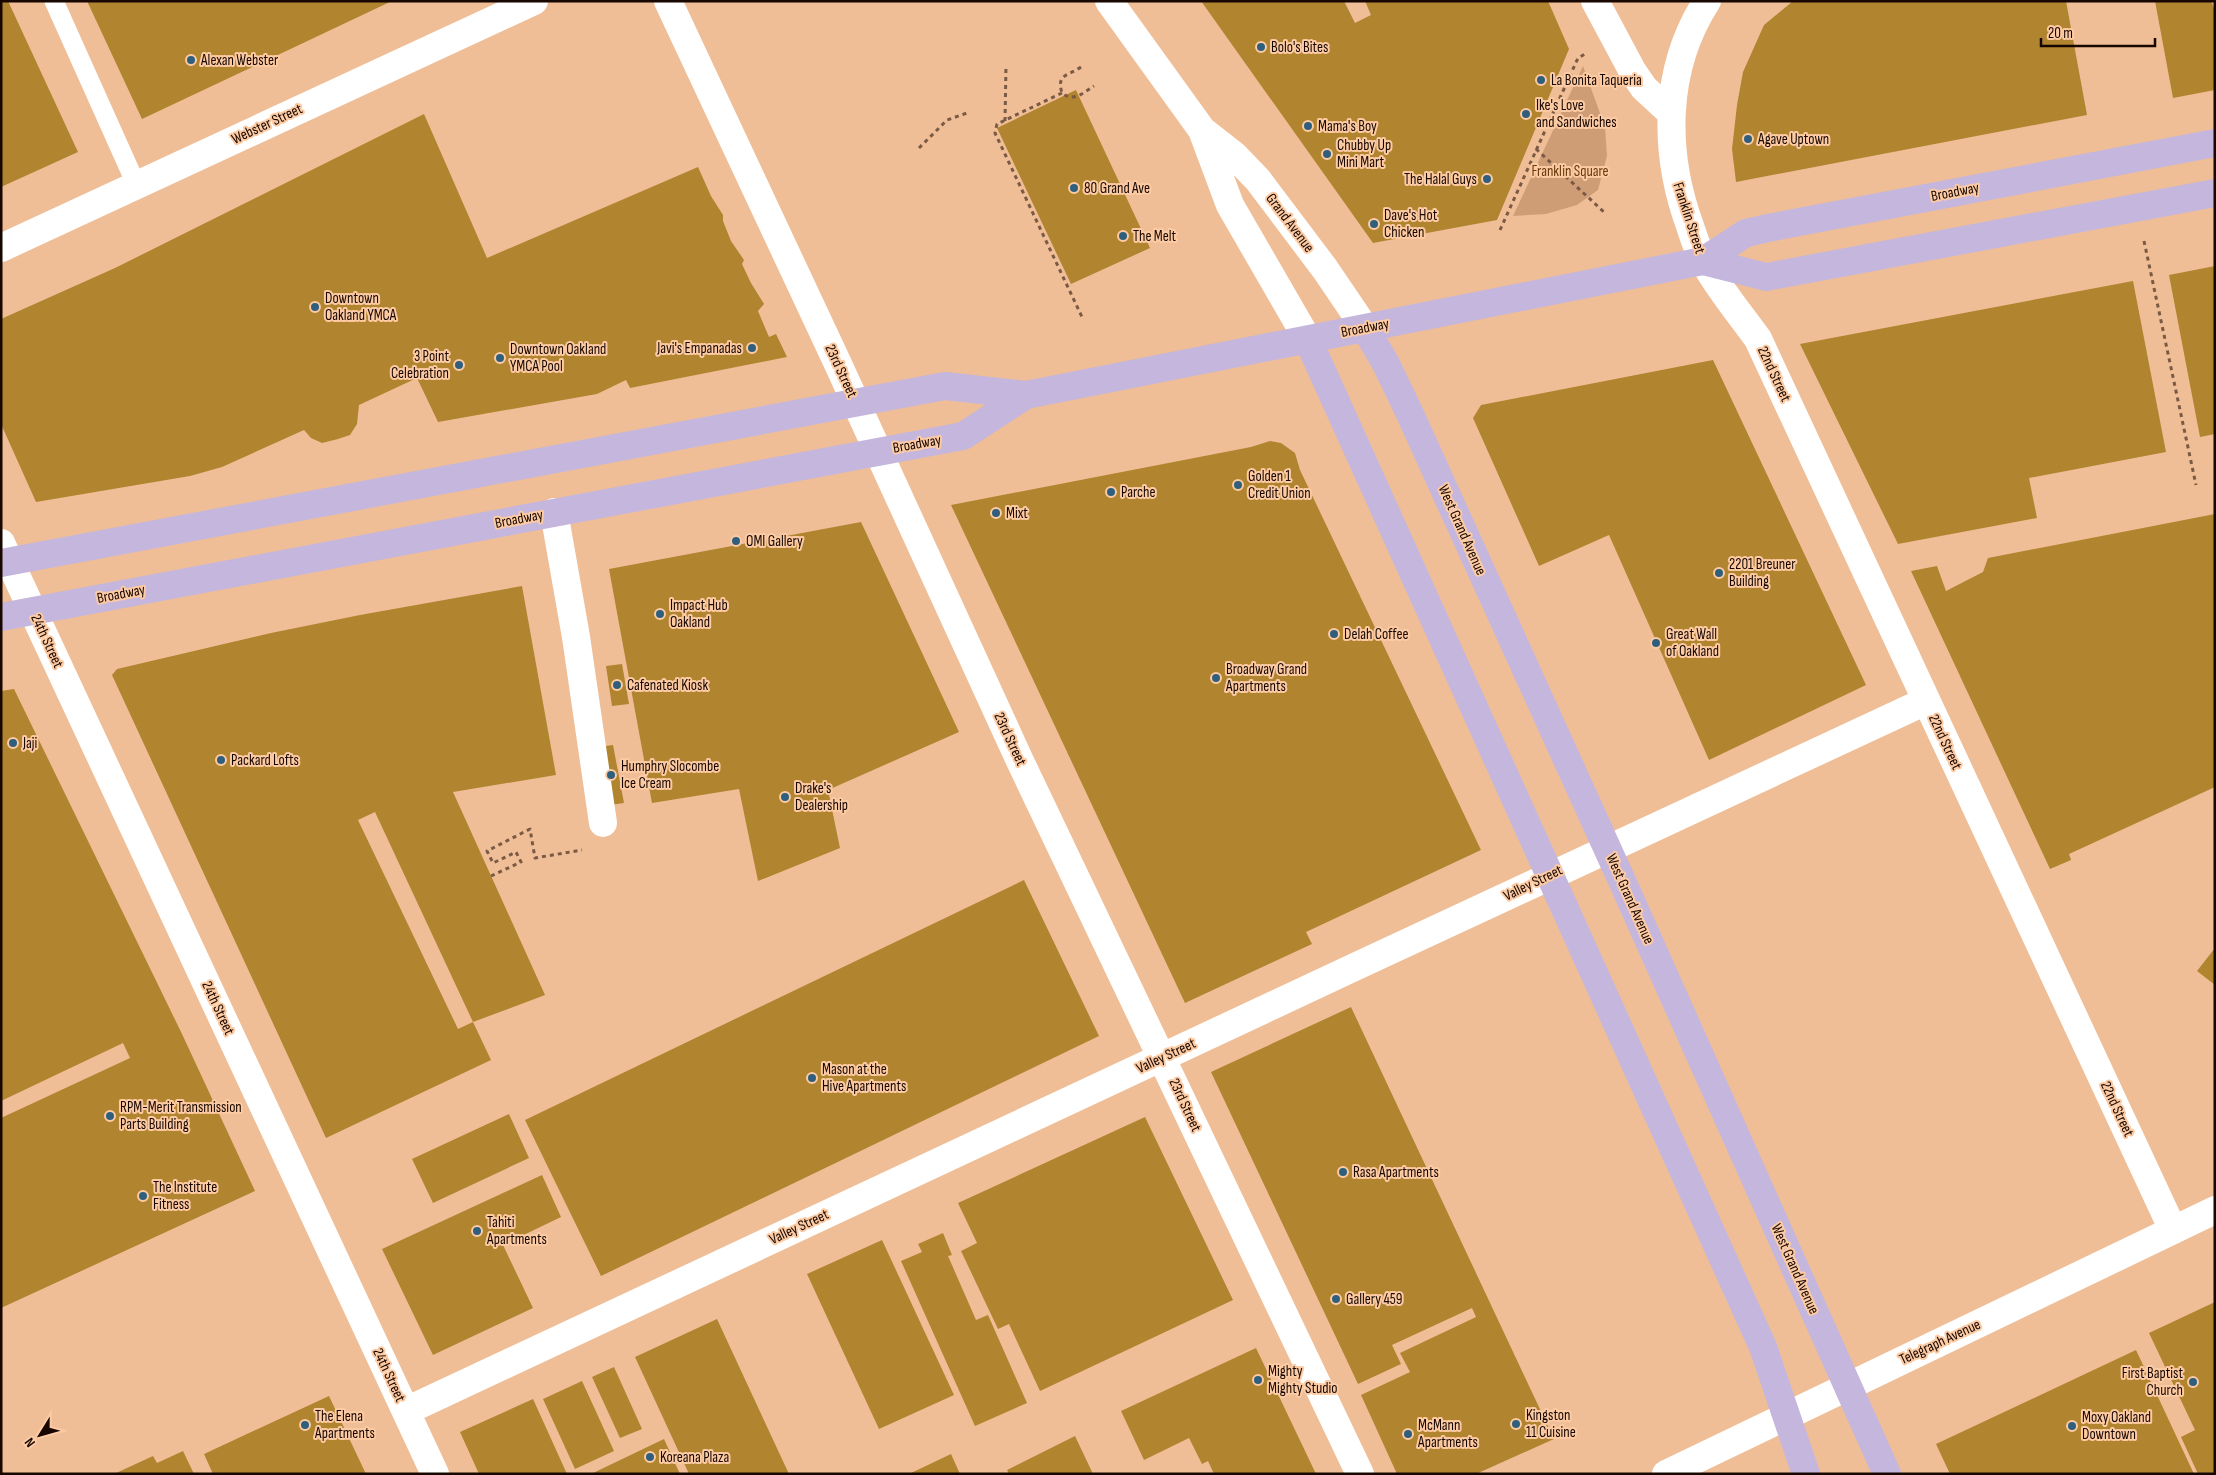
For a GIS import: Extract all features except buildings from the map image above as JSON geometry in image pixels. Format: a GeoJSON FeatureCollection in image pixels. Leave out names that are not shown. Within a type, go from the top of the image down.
{"type":"FeatureCollection","features":[{"type":"Feature","properties":{"kind":"main road","name":"Broadway"},"geometry":{"type":"LineString","coordinates":[[4,556],[945,386],[1026,395],[1703,261],[1746,233],[1768,228],[2215,143]]}},
{"type":"Feature","properties":{"kind":"main road","name":"Broadway"},"geometry":{"type":"LineString","coordinates":[[1703,261],[1766,277],[2215,192]]}},
{"type":"Feature","properties":{"kind":"main road","name":"West Grand Avenue"},"geometry":{"type":"LineString","coordinates":[[1364,328],[1386,364],[1410,414],[1887,1474]]}},
{"type":"Feature","properties":{"kind":"main road"},"geometry":{"type":"LineString","coordinates":[[1308,340],[1763,1347],[1806,1474]]}},
{"type":"Feature","properties":{"kind":"main road","name":"Broadway"},"geometry":{"type":"LineString","coordinates":[[1,616],[962,436],[1026,395]]}},
{"type":"Feature","properties":{"kind":"street","name":"Webster Street"},"geometry":{"type":"LineString","coordinates":[[1,248],[534,1]]}},
{"type":"Feature","properties":{"kind":"street","name":"23rd Street"},"geometry":{"type":"LineString","coordinates":[[668,1],[879,451],[1020,761],[1360,1474]]}},
{"type":"Feature","properties":{"kind":"street","name":"Grand Avenue"},"geometry":{"type":"LineString","coordinates":[[1109,1],[1202,130],[1230,205],[1308,340]]}},
{"type":"Feature","properties":{"kind":"street"},"geometry":{"type":"LineString","coordinates":[[1596,1],[1633,72],[1644,88],[1670,112]]}},
{"type":"Feature","properties":{"kind":"street","name":"Franklin Street"},"geometry":{"type":"LineString","coordinates":[[1703,261],[1681,201],[1672,163],[1670,112],[1678,67],[1687,37],[1707,1]]}},
{"type":"Feature","properties":{"kind":"street","name":"Grand Avenue"},"geometry":{"type":"LineString","coordinates":[[1202,130],[1234,155],[1258,180],[1325,269],[1364,328]]}},
{"type":"Feature","properties":{"kind":"street","name":"22nd Street"},"geometry":{"type":"LineString","coordinates":[[1703,261],[1758,339],[2173,1230]]}},
{"type":"Feature","properties":{"kind":"street"},"geometry":{"type":"LineString","coordinates":[[554,512],[576,637],[603,823]]}},
{"type":"Feature","properties":{"kind":"street","name":"24th Street"},"geometry":{"type":"LineString","coordinates":[[4,556],[33,610],[435,1474]]}},
{"type":"Feature","properties":{"kind":"street","name":"Valley Street"},"geometry":{"type":"LineString","coordinates":[[406,1411],[1162,1058],[1549,874],[1926,701]]}},
{"type":"Feature","properties":{"kind":"street","name":"Telegraph Avenue"},"geometry":{"type":"LineString","coordinates":[[1666,1474],[2215,1210]]}},
{"type":"Feature","properties":{"kind":"lane"},"geometry":{"type":"LineString","coordinates":[[54,1],[136,184]]}},
{"type":"Feature","properties":{"kind":"path"},"geometry":{"type":"LineString","coordinates":[[1500,230],[1578,58],[1590,52]]}},
{"type":"Feature","properties":{"kind":"path"},"geometry":{"type":"LineString","coordinates":[[1005,121],[1006,66]]}},
{"type":"Feature","properties":{"kind":"path"},"geometry":{"type":"LineString","coordinates":[[1081,67],[1061,79],[1059,84],[1062,93],[1069,98],[1076,98],[1094,86]]}},
{"type":"Feature","properties":{"kind":"path"},"geometry":{"type":"LineString","coordinates":[[1062,93],[997,124],[995,133],[1082,317]]}},
{"type":"Feature","properties":{"kind":"path"},"geometry":{"type":"LineString","coordinates":[[919,148],[947,120],[967,113]]}},
{"type":"Feature","properties":{"kind":"path"},"geometry":{"type":"LineString","coordinates":[[1536,149],[1605,213]]}},
{"type":"Feature","properties":{"kind":"path"},"geometry":{"type":"LineString","coordinates":[[2137,206],[2196,485]]}},
{"type":"Feature","properties":{"kind":"path"},"geometry":{"type":"LineString","coordinates":[[491,876],[521,862],[516,852],[494,863],[487,851],[530,829],[535,858],[587,849]]}},
{"type":"Feature","properties":{"kind":"green space","name":"Franklin Square"},"geometry":{"type":"Polygon","coordinates":[[[1583,66],[1605,127],[1607,156],[1598,190],[1577,205],[1546,214],[1513,216],[1583,66]]]}},
{"type":"Feature","properties":{"kind":"place","name":"Bolo's Bites"},"geometry":{"type":"Point","coordinates":[1261,47]}},
{"type":"Feature","properties":{"kind":"place","name":"Alexan Webster"},"geometry":{"type":"Point","coordinates":[191,60]}},
{"type":"Feature","properties":{"kind":"place","name":"La Bonita Taqueria"},"geometry":{"type":"Point","coordinates":[1541,80]}},
{"type":"Feature","properties":{"kind":"place","name":"Ike's Love and Sandwiches"},"geometry":{"type":"Point","coordinates":[1526,114]}},
{"type":"Feature","properties":{"kind":"place","name":"Mama's Boy"},"geometry":{"type":"Point","coordinates":[1308,126]}},
{"type":"Feature","properties":{"kind":"place","name":"Agave Uptown"},"geometry":{"type":"Point","coordinates":[1748,139]}},
{"type":"Feature","properties":{"kind":"place","name":"Chubby Up Mini Mart"},"geometry":{"type":"Point","coordinates":[1327,154]}},
{"type":"Feature","properties":{"kind":"place","name":"The Halal Guys"},"geometry":{"type":"Point","coordinates":[1487,179]}},
{"type":"Feature","properties":{"kind":"place","name":"80 Grand Ave"},"geometry":{"type":"Point","coordinates":[1074,188]}},
{"type":"Feature","properties":{"kind":"place","name":"Dave's Hot Chicken"},"geometry":{"type":"Point","coordinates":[1374,224]}},
{"type":"Feature","properties":{"kind":"place","name":"The Melt"},"geometry":{"type":"Point","coordinates":[1123,236]}},
{"type":"Feature","properties":{"kind":"place","name":"Downtown Oakland YMCA"},"geometry":{"type":"Point","coordinates":[315,307]}},
{"type":"Feature","properties":{"kind":"place","name":"Javi's Empanadas"},"geometry":{"type":"Point","coordinates":[752,348]}},
{"type":"Feature","properties":{"kind":"place","name":"Downtown Oakland YMCA Pool"},"geometry":{"type":"Point","coordinates":[500,358]}},
{"type":"Feature","properties":{"kind":"place","name":"3 Point Celebration"},"geometry":{"type":"Point","coordinates":[459,365]}},
{"type":"Feature","properties":{"kind":"place","name":"Golden 1 Credit Union"},"geometry":{"type":"Point","coordinates":[1238,485]}},
{"type":"Feature","properties":{"kind":"place","name":"Parche"},"geometry":{"type":"Point","coordinates":[1111,492]}},
{"type":"Feature","properties":{"kind":"place","name":"Mixt"},"geometry":{"type":"Point","coordinates":[996,513]}},
{"type":"Feature","properties":{"kind":"place","name":"OMI Gallery"},"geometry":{"type":"Point","coordinates":[736,541]}},
{"type":"Feature","properties":{"kind":"place","name":"2201 Breuner Building"},"geometry":{"type":"Point","coordinates":[1719,573]}},
{"type":"Feature","properties":{"kind":"place","name":"Impact Hub Oakland"},"geometry":{"type":"Point","coordinates":[660,614]}},
{"type":"Feature","properties":{"kind":"place","name":"Delah Coffee"},"geometry":{"type":"Point","coordinates":[1334,634]}},
{"type":"Feature","properties":{"kind":"place","name":"Great Wall of Oakland"},"geometry":{"type":"Point","coordinates":[1656,643]}},
{"type":"Feature","properties":{"kind":"place","name":"Broadway Grand Apartments"},"geometry":{"type":"Point","coordinates":[1216,678]}},
{"type":"Feature","properties":{"kind":"place","name":"Cafenated Kiosk"},"geometry":{"type":"Point","coordinates":[617,685]}},
{"type":"Feature","properties":{"kind":"place","name":"Jaji"},"geometry":{"type":"Point","coordinates":[13,743]}},
{"type":"Feature","properties":{"kind":"place","name":"Packard Lofts"},"geometry":{"type":"Point","coordinates":[221,760]}},
{"type":"Feature","properties":{"kind":"place","name":"Humphry Slocombe Ice Cream"},"geometry":{"type":"Point","coordinates":[611,775]}},
{"type":"Feature","properties":{"kind":"place","name":"Drake's Dealership"},"geometry":{"type":"Point","coordinates":[785,797]}},
{"type":"Feature","properties":{"kind":"place","name":"Mason at the Hive Apartments"},"geometry":{"type":"Point","coordinates":[812,1078]}},
{"type":"Feature","properties":{"kind":"place","name":"RPM-Merit Transmission Parts Building"},"geometry":{"type":"Point","coordinates":[110,1116]}},
{"type":"Feature","properties":{"kind":"place","name":"Rasa Apartments"},"geometry":{"type":"Point","coordinates":[1343,1172]}},
{"type":"Feature","properties":{"kind":"place","name":"The Institute Fitness"},"geometry":{"type":"Point","coordinates":[143,1196]}},
{"type":"Feature","properties":{"kind":"place","name":"Tahiti Apartments"},"geometry":{"type":"Point","coordinates":[477,1231]}},
{"type":"Feature","properties":{"kind":"place","name":"Gallery 459"},"geometry":{"type":"Point","coordinates":[1336,1299]}},
{"type":"Feature","properties":{"kind":"place","name":"Mighty Mighty Studio"},"geometry":{"type":"Point","coordinates":[1258,1380]}},
{"type":"Feature","properties":{"kind":"place","name":"First Baptist Church"},"geometry":{"type":"Point","coordinates":[2193,1382]}},
{"type":"Feature","properties":{"kind":"place","name":"Kingston 11 Cuisine"},"geometry":{"type":"Point","coordinates":[1516,1424]}},
{"type":"Feature","properties":{"kind":"place","name":"The Elena Apartments"},"geometry":{"type":"Point","coordinates":[305,1425]}},
{"type":"Feature","properties":{"kind":"place","name":"Moxy Oakland Downtown"},"geometry":{"type":"Point","coordinates":[2072,1426]}},
{"type":"Feature","properties":{"kind":"place","name":"McMann Apartments"},"geometry":{"type":"Point","coordinates":[1408,1434]}},
{"type":"Feature","properties":{"kind":"place","name":"Koreana Plaza"},"geometry":{"type":"Point","coordinates":[650,1457]}}]}
